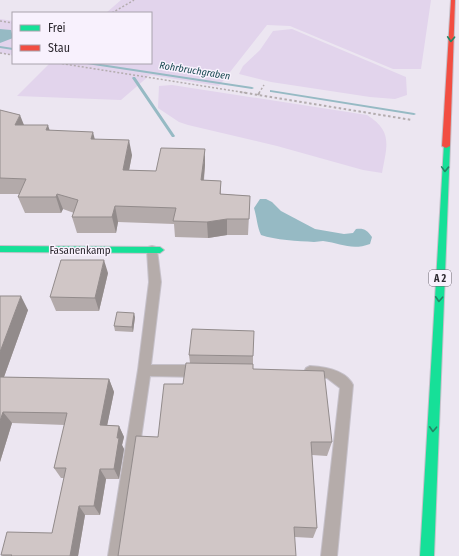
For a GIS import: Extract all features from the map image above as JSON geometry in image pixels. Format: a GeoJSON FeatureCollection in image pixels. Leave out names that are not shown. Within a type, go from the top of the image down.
{"type":"FeatureCollection","features":[{"type":"Feature","properties":{"kind":"main road","name":"A 2"},"geometry":{"type":"LineString","coordinates":[[427,556],[452,0]]}},
{"type":"Feature","properties":{"kind":"main road","name":"Fasanenkamp"},"geometry":{"type":"LineString","coordinates":[[0,249],[156,250]]}},
{"type":"Feature","properties":{"kind":"lane"},"geometry":{"type":"LineString","coordinates":[[116,556],[144,370],[155,282],[156,250]]}},
{"type":"Feature","properties":{"kind":"lane"},"geometry":{"type":"LineString","coordinates":[[144,370],[213,371]]}},
{"type":"Feature","properties":{"kind":"lane"},"geometry":{"type":"LineString","coordinates":[[298,372],[329,373],[347,385],[329,556]]}},
{"type":"Feature","properties":{"kind":"path"},"geometry":{"type":"LineString","coordinates":[[114,12],[134,0]]}},
{"type":"Feature","properties":{"kind":"path"},"geometry":{"type":"LineString","coordinates":[[0,22],[12,23]]}},
{"type":"Feature","properties":{"kind":"path"},"geometry":{"type":"LineString","coordinates":[[0,53],[12,55]]}},
{"type":"Feature","properties":{"kind":"path"},"geometry":{"type":"LineString","coordinates":[[64,64],[412,120]]}},
{"type":"Feature","properties":{"kind":"path"},"geometry":{"type":"LineString","coordinates":[[258,95],[264,85]]}},
{"type":"Feature","properties":{"kind":"shaded area"},"geometry":{"type":"Polygon","coordinates":[[[121,0],[431,0],[421,69],[393,69],[290,26],[267,25],[219,86],[150,75],[121,100],[17,96],[49,64],[152,64],[152,12],[107,12],[121,0]]]}},
{"type":"Feature","properties":{"kind":"shaded area"},"geometry":{"type":"Polygon","coordinates":[[[0,19],[12,21],[12,55],[0,53],[0,19]]]}},
{"type":"Feature","properties":{"kind":"shaded area"},"geometry":{"type":"Polygon","coordinates":[[[292,29],[406,77],[407,95],[395,99],[370,97],[271,82],[239,74],[243,66],[260,50],[273,31],[292,29]]]}},
{"type":"Feature","properties":{"kind":"shaded area"},"geometry":{"type":"Polygon","coordinates":[[[172,85],[367,115],[381,127],[386,140],[382,173],[363,170],[277,146],[179,122],[158,108],[159,86],[172,85]]]}},
{"type":"Feature","properties":{"kind":"water"},"geometry":{"type":"Polygon","coordinates":[[[0,29],[11,30],[12,38],[0,43],[0,29]]]}},
{"type":"Feature","properties":{"kind":"water"},"geometry":{"type":"Polygon","coordinates":[[[260,199],[266,199],[272,202],[281,211],[315,229],[344,234],[353,233],[356,229],[365,230],[372,237],[370,244],[352,247],[323,241],[314,242],[287,240],[261,235],[254,208],[260,199]]]}},
{"type":"Feature","properties":{"kind":"building"},"geometry":{"type":"Polygon","coordinates":[[[0,110],[20,115],[15,125],[48,125],[46,130],[93,132],[91,139],[129,140],[123,170],[156,171],[161,148],[205,149],[201,180],[221,181],[220,194],[250,196],[249,219],[227,219],[207,222],[173,221],[176,208],[115,206],[112,217],[72,217],[78,200],[57,194],[56,197],[18,197],[26,179],[0,178],[0,110]]]}},
{"type":"Feature","properties":{"kind":"building"},"geometry":{"type":"Polygon","coordinates":[[[61,260],[104,260],[95,298],[50,297],[61,260]]]}},
{"type":"Feature","properties":{"kind":"building"},"geometry":{"type":"Polygon","coordinates":[[[0,296],[21,296],[0,352],[0,296]]]}},
{"type":"Feature","properties":{"kind":"building"},"geometry":{"type":"Polygon","coordinates":[[[117,312],[134,313],[132,327],[114,326],[117,312]]]}},
{"type":"Feature","properties":{"kind":"building"},"geometry":{"type":"Polygon","coordinates":[[[192,329],[254,331],[253,356],[189,355],[192,329]]]}},
{"type":"Feature","properties":{"kind":"building"},"geometry":{"type":"Polygon","coordinates":[[[186,363],[253,364],[253,369],[324,371],[332,442],[311,442],[317,528],[294,527],[296,556],[118,556],[136,436],[158,437],[164,384],[183,384],[186,363]]]}},
{"type":"Feature","properties":{"kind":"building"},"geometry":{"type":"Polygon","coordinates":[[[0,377],[109,379],[100,425],[119,426],[117,438],[119,438],[114,469],[100,469],[94,506],[79,506],[70,556],[1,555],[7,532],[52,533],[66,468],[54,468],[67,413],[3,412],[0,421],[0,377]]]}},
{"type":"Feature","properties":{"kind":"waterway","name":"Rohrbruchgraben"},"geometry":{"type":"LineString","coordinates":[[0,47],[12,49]]}},
{"type":"Feature","properties":{"kind":"waterway","name":"Rohrbruchgraben"},"geometry":{"type":"LineString","coordinates":[[94,64],[252,88]]}},
{"type":"Feature","properties":{"kind":"waterway"},"geometry":{"type":"LineString","coordinates":[[134,78],[173,136]]}},
{"type":"Feature","properties":{"kind":"waterway","name":"Rohrbruchgraben"},"geometry":{"type":"LineString","coordinates":[[271,91],[414,114]]}},
{"type":"Feature","properties":{"kind":"traffic: fast"},"geometry":{"type":"LineString","coordinates":[[427,556],[446,146]]}},
{"type":"Feature","properties":{"kind":"traffic: fast"},"geometry":{"type":"LineString","coordinates":[[0,249],[160,250]]}},
{"type":"Feature","properties":{"kind":"traffic: jam"},"geometry":{"type":"LineString","coordinates":[[446,146],[453,0]]}}]}
